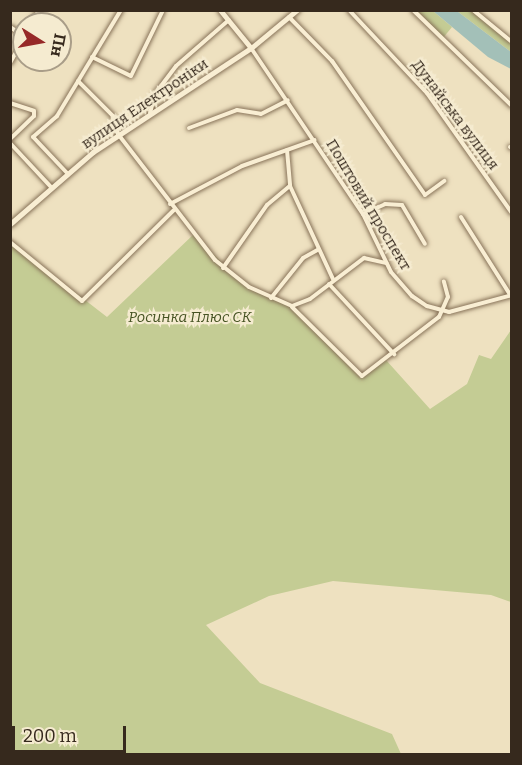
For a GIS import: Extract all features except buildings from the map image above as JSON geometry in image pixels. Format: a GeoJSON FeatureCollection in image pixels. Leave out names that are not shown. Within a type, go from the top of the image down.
{"type":"FeatureCollection","features":[{"type":"Feature","properties":{"kind":"main road","name":"Поштовий проспект"},"geometry":{"type":"LineString","coordinates":[[220,10],[251,48]]}},
{"type":"Feature","properties":{"kind":"main road","name":"вулиця Електроніки"},"geometry":{"type":"LineString","coordinates":[[10,224],[118,134],[251,48],[297,11]]}},
{"type":"Feature","properties":{"kind":"street"},"geometry":{"type":"LineString","coordinates":[[68,174],[33,136],[57,116],[121,10]]}},
{"type":"Feature","properties":{"kind":"street"},"geometry":{"type":"LineString","coordinates":[[92,57],[131,76],[163,10]]}},
{"type":"Feature","properties":{"kind":"street","name":"Дунайська вулиця"},"geometry":{"type":"LineString","coordinates":[[349,10],[427,93],[512,213]]}},
{"type":"Feature","properties":{"kind":"street"},"geometry":{"type":"LineString","coordinates":[[413,10],[512,106]]}},
{"type":"Feature","properties":{"kind":"street"},"geometry":{"type":"LineString","coordinates":[[473,10],[512,42]]}},
{"type":"Feature","properties":{"kind":"street"},"geometry":{"type":"LineString","coordinates":[[289,17],[332,61],[426,195],[444,181]]}},
{"type":"Feature","properties":{"kind":"street"},"geometry":{"type":"LineString","coordinates":[[150,112],[155,94],[176,66],[229,20]]}},
{"type":"Feature","properties":{"kind":"street","name":"Поштовий проспект"},"geometry":{"type":"LineString","coordinates":[[251,48],[363,214],[386,262],[419,302],[442,311]]}},
{"type":"Feature","properties":{"kind":"street"},"geometry":{"type":"LineString","coordinates":[[78,81],[113,116],[118,134],[174,210],[223,268],[272,298],[292,306],[362,376],[394,354],[442,311],[448,297],[444,282]]}},
{"type":"Feature","properties":{"kind":"street"},"geometry":{"type":"LineString","coordinates":[[189,128],[237,110],[261,114],[288,100]]}},
{"type":"Feature","properties":{"kind":"street"},"geometry":{"type":"LineString","coordinates":[[10,103],[34,111],[32,120],[10,141],[52,188]]}},
{"type":"Feature","properties":{"kind":"street"},"geometry":{"type":"LineString","coordinates":[[170,204],[242,166],[315,140]]}},
{"type":"Feature","properties":{"kind":"street"},"geometry":{"type":"LineString","coordinates":[[287,150],[290,186],[333,279]]}},
{"type":"Feature","properties":{"kind":"street"},"geometry":{"type":"LineString","coordinates":[[223,268],[267,205],[290,186]]}},
{"type":"Feature","properties":{"kind":"street"},"geometry":{"type":"LineString","coordinates":[[363,214],[385,204],[402,205],[425,244]]}},
{"type":"Feature","properties":{"kind":"street"},"geometry":{"type":"LineString","coordinates":[[10,242],[82,301],[174,210]]}},
{"type":"Feature","properties":{"kind":"street"},"geometry":{"type":"LineString","coordinates":[[442,311],[467,310],[511,296],[461,217]]}},
{"type":"Feature","properties":{"kind":"street"},"geometry":{"type":"LineString","coordinates":[[272,298],[303,258],[319,249]]}},
{"type":"Feature","properties":{"kind":"street"},"geometry":{"type":"LineString","coordinates":[[292,306],[364,258],[386,262]]}},
{"type":"Feature","properties":{"kind":"street"},"geometry":{"type":"LineString","coordinates":[[328,284],[394,354]]}},
{"type":"Feature","properties":{"kind":"green space"},"geometry":{"type":"Polygon","coordinates":[[[413,11],[433,11],[452,27],[443,38],[413,11]]]}},
{"type":"Feature","properties":{"kind":"green space"},"geometry":{"type":"Polygon","coordinates":[[[457,11],[473,11],[511,42],[511,52],[457,11]]]}},
{"type":"Feature","properties":{"kind":"green space","name":"Росинка Плюс СК"},"geometry":{"type":"Polygon","coordinates":[[[194,234],[241,282],[292,306],[362,376],[386,360],[430,409],[467,384],[479,355],[491,359],[511,330],[511,602],[491,595],[333,581],[269,596],[206,625],[260,683],[392,734],[401,754],[11,754],[10,242],[107,317],[194,234]]]}},
{"type":"Feature","properties":{"kind":"water"},"geometry":{"type":"Polygon","coordinates":[[[433,11],[457,11],[511,52],[511,69],[488,57],[433,11]]]}}]}
